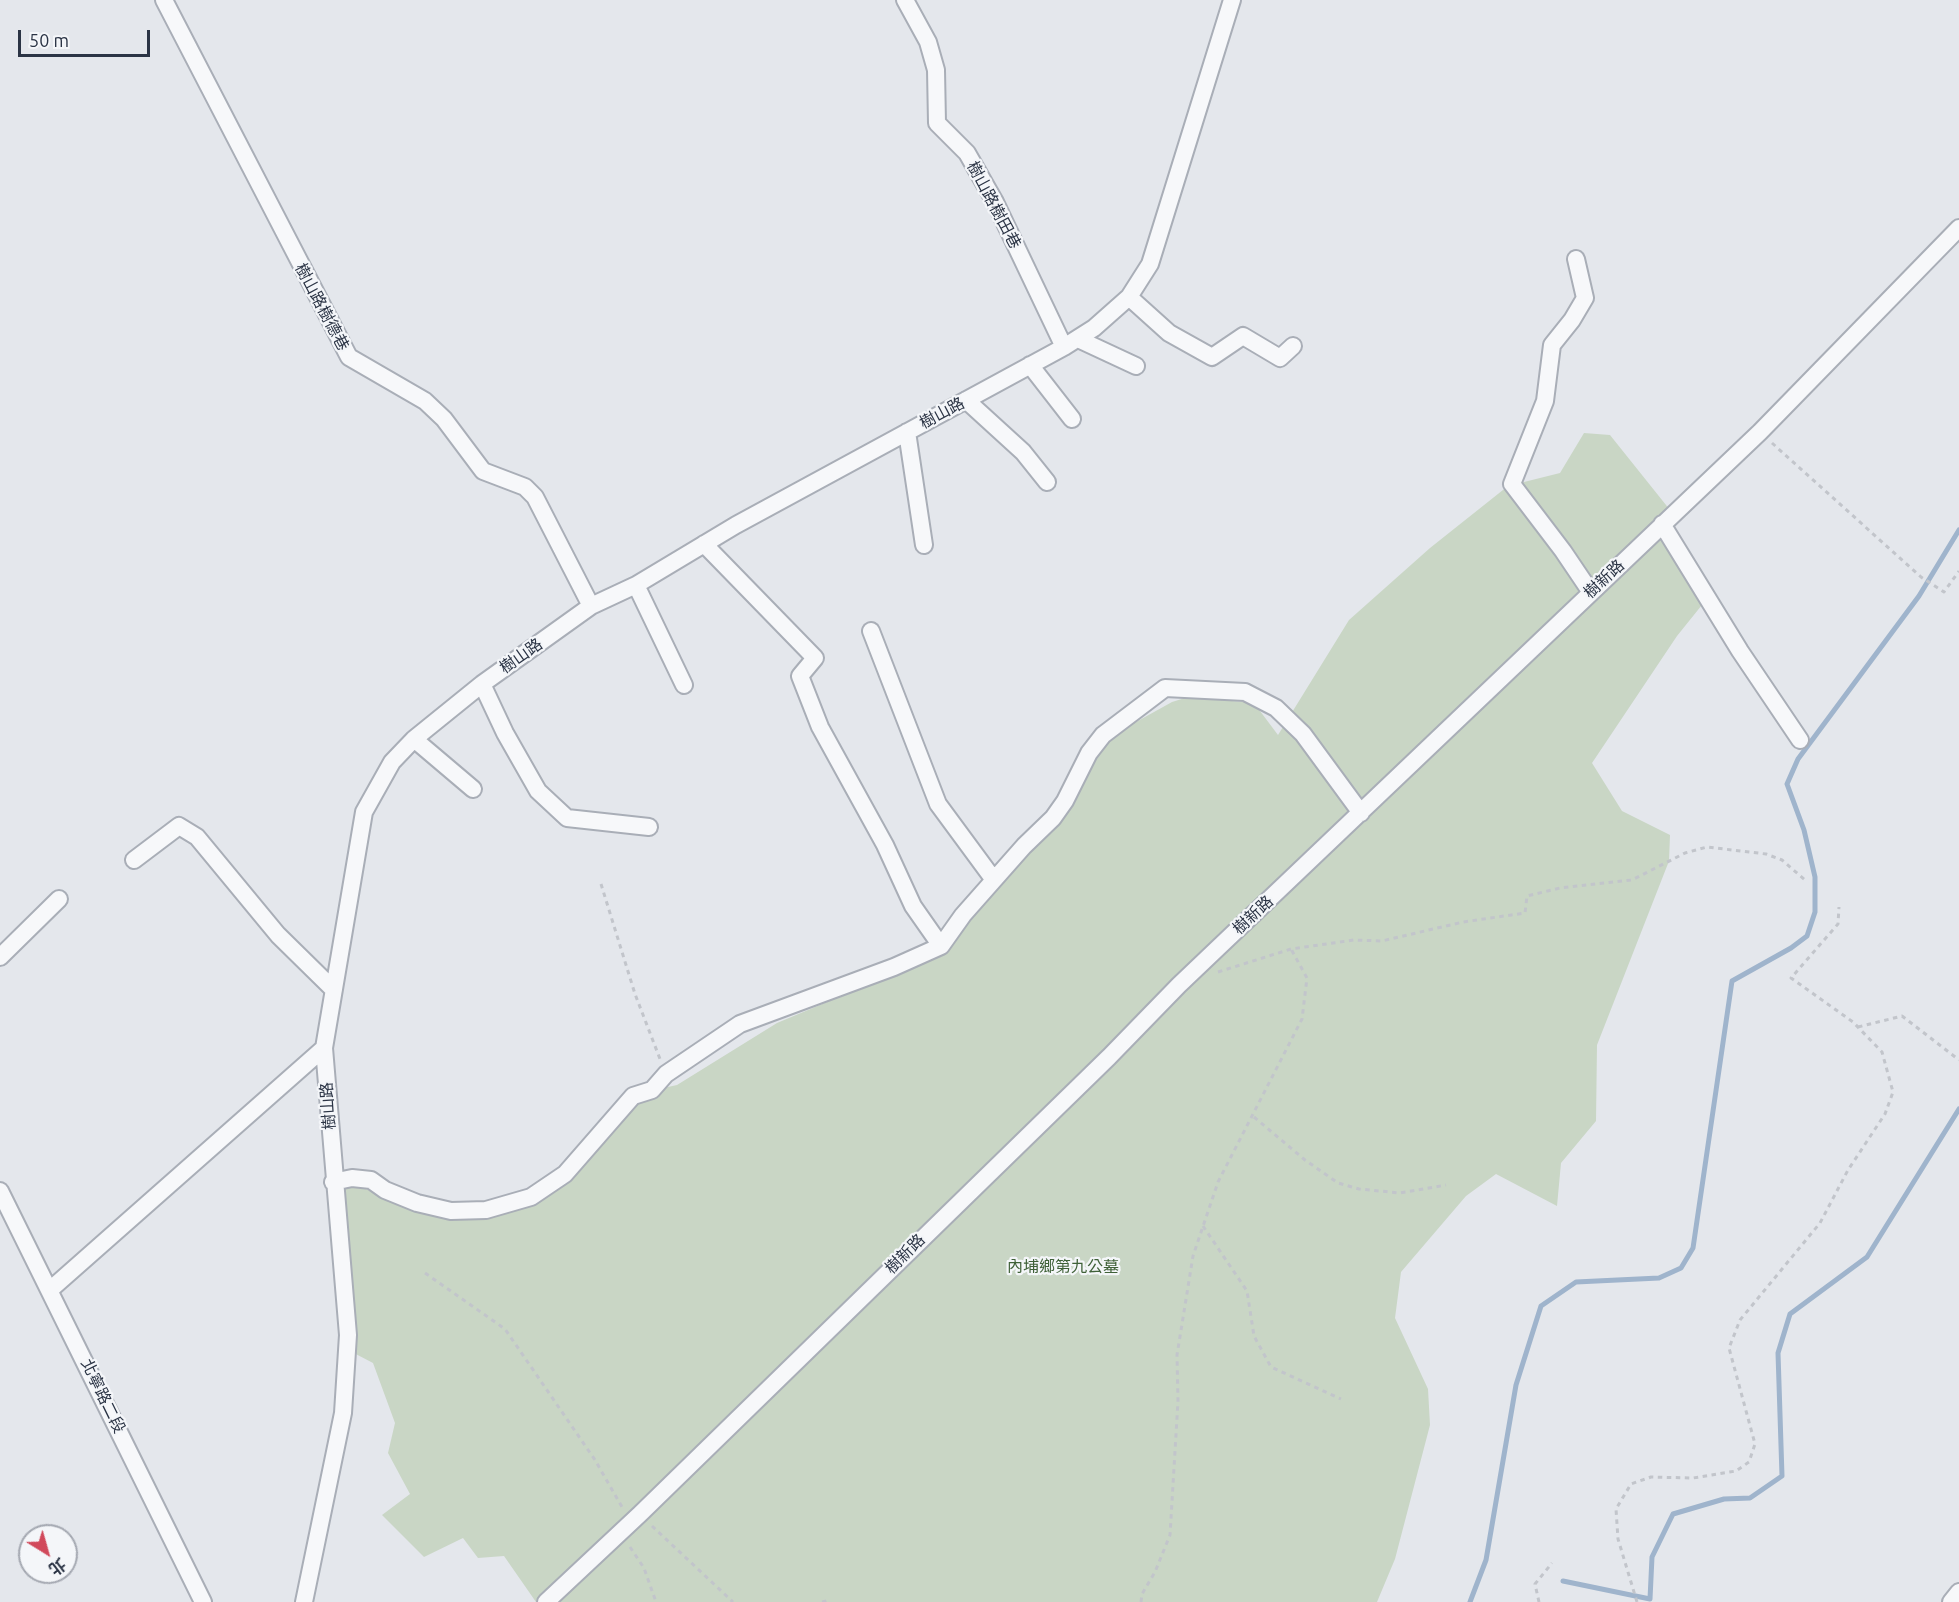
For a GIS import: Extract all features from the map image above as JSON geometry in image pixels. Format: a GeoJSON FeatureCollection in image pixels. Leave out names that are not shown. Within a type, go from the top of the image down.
{"type":"FeatureCollection","features":[{"type":"Feature","properties":{"kind":"street","name":"樹山路樹德巷"},"geometry":{"type":"LineString","coordinates":[[164,0],[349,357],[425,401],[444,418],[483,471],[525,487],[535,497],[591,606]]}},
{"type":"Feature","properties":{"kind":"street","name":"樹山路樹田巷"},"geometry":{"type":"LineString","coordinates":[[905,0],[931,51],[936,70],[937,123],[967,153],[1071,343]]}},
{"type":"Feature","properties":{"kind":"street","name":"樹山路"},"geometry":{"type":"LineString","coordinates":[[304,1602],[343,1413],[348,1346],[324,1048],[364,813],[392,762],[414,739],[482,684],[591,606],[636,585],[704,544],[1071,343],[1129,297],[1153,253],[1232,0]]}},
{"type":"Feature","properties":{"kind":"street","name":"樹新路"},"geometry":{"type":"LineString","coordinates":[[546,1602],[640,1514],[1179,985],[1590,591],[1760,432],[1959,228]]}},
{"type":"Feature","properties":{"kind":"street"},"geometry":{"type":"LineString","coordinates":[[1576,259],[1584,298],[1572,320],[1552,345],[1545,400],[1512,484],[1590,591]]}},
{"type":"Feature","properties":{"kind":"street"},"geometry":{"type":"LineString","coordinates":[[1129,297],[1169,333],[1212,357],[1243,336],[1280,358],[1293,346]]}},
{"type":"Feature","properties":{"kind":"street"},"geometry":{"type":"LineString","coordinates":[[1071,343],[1136,366]]}},
{"type":"Feature","properties":{"kind":"street"},"geometry":{"type":"LineString","coordinates":[[1030,365],[1072,419]]}},
{"type":"Feature","properties":{"kind":"street"},"geometry":{"type":"LineString","coordinates":[[966,400],[1023,452],[1047,482]]}},
{"type":"Feature","properties":{"kind":"street"},"geometry":{"type":"LineString","coordinates":[[907,432],[924,545]]}},
{"type":"Feature","properties":{"kind":"street"},"geometry":{"type":"LineString","coordinates":[[1662,524],[1800,740]]}},
{"type":"Feature","properties":{"kind":"street"},"geometry":{"type":"LineString","coordinates":[[704,544],[815,658],[800,676],[820,727],[885,845],[913,906],[941,946]]}},
{"type":"Feature","properties":{"kind":"street"},"geometry":{"type":"LineString","coordinates":[[636,585],[684,685]]}},
{"type":"Feature","properties":{"kind":"street"},"geometry":{"type":"LineString","coordinates":[[871,631],[938,804],[994,880]]}},
{"type":"Feature","properties":{"kind":"street"},"geometry":{"type":"LineString","coordinates":[[482,684],[505,734],[538,791],[567,818],[649,827]]}},
{"type":"Feature","properties":{"kind":"street"},"geometry":{"type":"LineString","coordinates":[[333,1182],[352,1178],[371,1180],[385,1190],[417,1203],[451,1211],[486,1210],[531,1197],[565,1174],[633,1096],[652,1090],[666,1074],[740,1024],[894,967],[941,946],[963,915],[1053,818],[1065,801],[1089,753],[1103,735],[1165,688],[1245,692],[1276,708],[1303,734],[1361,813]]}},
{"type":"Feature","properties":{"kind":"street"},"geometry":{"type":"LineString","coordinates":[[414,739],[472,789]]}},
{"type":"Feature","properties":{"kind":"street"},"geometry":{"type":"LineString","coordinates":[[134,860],[179,826],[197,837],[278,935],[334,990]]}},
{"type":"Feature","properties":{"kind":"street"},"geometry":{"type":"LineString","coordinates":[[0,957],[59,899]]}},
{"type":"Feature","properties":{"kind":"street"},"geometry":{"type":"LineString","coordinates":[[51,1289],[324,1048]]}},
{"type":"Feature","properties":{"kind":"street","name":"北寧路二段"},"geometry":{"type":"LineString","coordinates":[[0,1191],[51,1289],[203,1602]]}},
{"type":"Feature","properties":{"kind":"street"},"geometry":{"type":"LineString","coordinates":[[1951,1602],[1959,1592]]}},
{"type":"Feature","properties":{"kind":"path"},"geometry":{"type":"LineString","coordinates":[[1760,432],[1921,577],[1944,592],[1959,571]]}},
{"type":"Feature","properties":{"kind":"path"},"geometry":{"type":"LineString","coordinates":[[1213,974],[1291,949],[1354,940],[1382,941],[1463,922],[1525,913],[1527,896],[1560,888],[1632,880],[1685,853],[1707,847],[1766,854],[1782,860],[1805,880]]}},
{"type":"Feature","properties":{"kind":"path"},"geometry":{"type":"LineString","coordinates":[[601,884],[635,994],[666,1074]]}},
{"type":"Feature","properties":{"kind":"path"},"geometry":{"type":"LineString","coordinates":[[1637,1602],[1618,1539],[1616,1509],[1631,1484],[1651,1477],[1694,1478],[1715,1475],[1736,1471],[1749,1462],[1755,1444],[1729,1348],[1740,1320],[1820,1223],[1848,1170],[1885,1114],[1893,1092],[1882,1052],[1858,1027],[1791,978],[1838,924],[1839,908]]}},
{"type":"Feature","properties":{"kind":"path"},"geometry":{"type":"LineString","coordinates":[[1141,1602],[1142,1594],[1155,1572],[1170,1534],[1178,1401],[1178,1355],[1193,1257],[1218,1182],[1254,1117],[1271,1077],[1302,1019],[1307,978],[1291,949]]}},
{"type":"Feature","properties":{"kind":"path"},"geometry":{"type":"LineString","coordinates":[[1858,1027],[1902,1016],[1959,1060]]}},
{"type":"Feature","properties":{"kind":"path"},"geometry":{"type":"LineString","coordinates":[[1254,1117],[1305,1161],[1338,1183],[1359,1189],[1400,1193],[1446,1185]]}},
{"type":"Feature","properties":{"kind":"path"},"geometry":{"type":"LineString","coordinates":[[1203,1226],[1247,1291],[1254,1336],[1271,1367],[1341,1399]]}},
{"type":"Feature","properties":{"kind":"path"},"geometry":{"type":"LineString","coordinates":[[425,1273],[505,1329],[595,1460],[626,1514],[620,1532],[644,1568],[656,1602]]}},
{"type":"Feature","properties":{"kind":"path"},"geometry":{"type":"LineString","coordinates":[[640,1514],[733,1602]]}},
{"type":"Feature","properties":{"kind":"path"},"geometry":{"type":"LineString","coordinates":[[1539,1602],[1535,1584],[1552,1563]]}},
{"type":"Feature","properties":{"kind":"path"},"geometry":{"type":"LineString","coordinates":[[822,1602],[830,1600]]}},
{"type":"Feature","properties":{"kind":"green space","name":"內埔鄉第九公墓"},"geometry":{"type":"Polygon","coordinates":[[[1584,433],[1610,435],[1678,520],[1662,536],[1714,590],[1677,636],[1592,763],[1622,811],[1670,835],[1669,861],[1597,1045],[1596,1121],[1561,1163],[1557,1206],[1496,1174],[1466,1196],[1401,1272],[1395,1318],[1428,1389],[1430,1425],[1395,1559],[1377,1602],[536,1602],[504,1556],[478,1558],[463,1538],[424,1557],[382,1515],[410,1494],[388,1453],[395,1423],[373,1363],[350,1351],[342,1184],[352,1182],[380,1196],[440,1213],[532,1192],[585,1150],[650,1091],[677,1085],[777,1023],[944,953],[999,885],[1060,820],[1104,746],[1118,732],[1172,702],[1188,697],[1254,703],[1278,735],[1349,620],[1430,548],[1508,486],[1560,473],[1584,433]]]}},
{"type":"Feature","properties":{"kind":"waterway"},"geometry":{"type":"LineString","coordinates":[[1470,1602],[1486,1560],[1516,1385],[1541,1306],[1576,1282],[1659,1278],[1681,1268],[1693,1248],[1732,981],[1791,948],[1807,936],[1815,912],[1815,877],[1804,830],[1787,784],[1798,759],[1919,596],[1959,530]]}},
{"type":"Feature","properties":{"kind":"waterway"},"geometry":{"type":"LineString","coordinates":[[1563,1581],[1650,1599],[1652,1557],[1673,1514],[1724,1499],[1750,1498],[1782,1476],[1778,1353],[1790,1314],[1867,1257],[1959,1109]]}}]}
